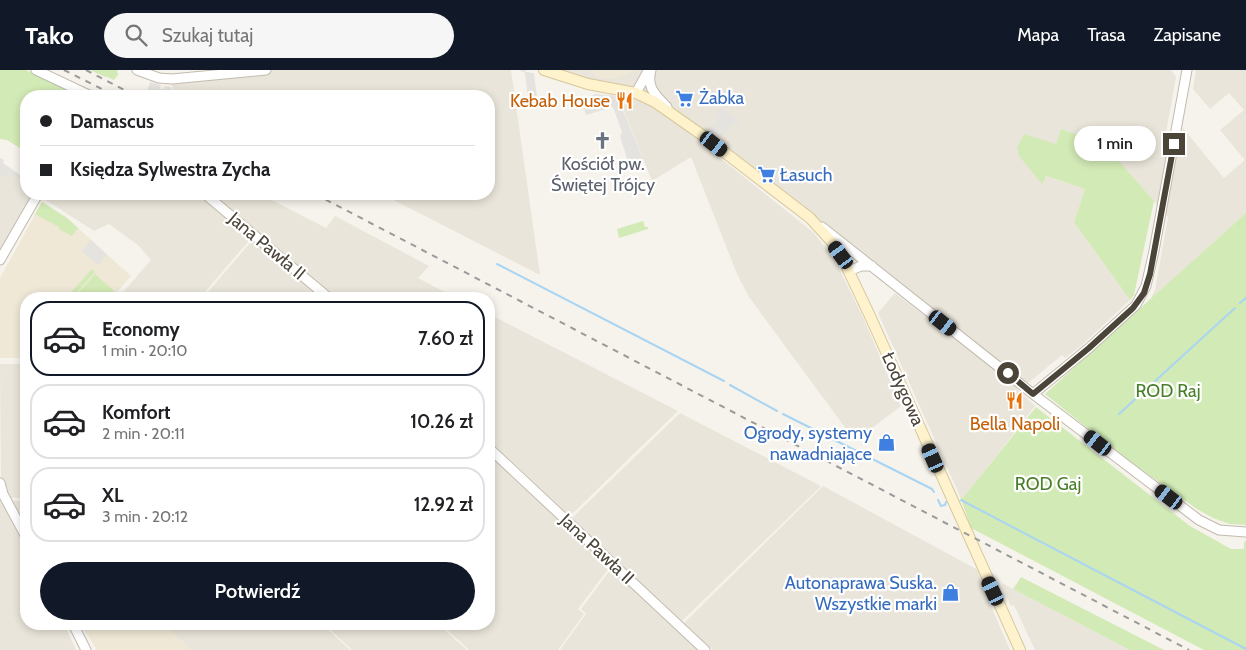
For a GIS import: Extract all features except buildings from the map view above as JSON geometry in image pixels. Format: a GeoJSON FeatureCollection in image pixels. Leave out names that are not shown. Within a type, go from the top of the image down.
{"type":"FeatureCollection","features":[{"type":"Feature","properties":{"kind":"main road","name":"Łodygowa"},"geometry":{"type":"LineString","coordinates":[[544,70],[588,84],[636,93],[655,102],[810,218],[831,241],[849,271],[1020,650]]}},
{"type":"Feature","properties":{"kind":"street"},"geometry":{"type":"LineString","coordinates":[[36,70],[78,90]]}},
{"type":"Feature","properties":{"kind":"street"},"geometry":{"type":"LineString","coordinates":[[137,70],[172,79],[266,70]]}},
{"type":"Feature","properties":{"kind":"street"},"geometry":{"type":"LineString","coordinates":[[636,93],[650,70]]}},
{"type":"Feature","properties":{"kind":"street"},"geometry":{"type":"LineString","coordinates":[[650,70],[649,82],[651,89],[672,113]]}},
{"type":"Feature","properties":{"kind":"street"},"geometry":{"type":"LineString","coordinates":[[1035,396],[1133,308],[1144,293],[1154,251],[1187,70]]}},
{"type":"Feature","properties":{"kind":"street"},"geometry":{"type":"LineString","coordinates":[[0,260],[35,200]]}},
{"type":"Feature","properties":{"kind":"street","name":"Jana Pawła II"},"geometry":{"type":"LineString","coordinates":[[212,200],[322,292]]}},
{"type":"Feature","properties":{"kind":"street"},"geometry":{"type":"LineString","coordinates":[[810,218],[1035,396],[1199,520],[1219,530],[1246,532]]}},
{"type":"Feature","properties":{"kind":"street"},"geometry":{"type":"LineString","coordinates":[[849,271],[861,266],[872,266]]}},
{"type":"Feature","properties":{"kind":"street","name":"Jana Pawła II"},"geometry":{"type":"LineString","coordinates":[[495,454],[705,650]]}},
{"type":"Feature","properties":{"kind":"street"},"geometry":{"type":"LineString","coordinates":[[0,483],[3,494],[20,526]]}},
{"type":"Feature","properties":{"kind":"street"},"geometry":{"type":"LineString","coordinates":[[75,630],[86,650]]}},
{"type":"Feature","properties":{"kind":"shaded area"},"geometry":{"type":"Polygon","coordinates":[[[270,70],[511,70],[540,275],[394,200],[495,200],[495,90],[173,90],[171,81],[270,70]]]}},
{"type":"Feature","properties":{"kind":"shaded area"},"geometry":{"type":"Polygon","coordinates":[[[519,70],[534,73],[538,105],[529,107],[525,73],[519,70]]]}},
{"type":"Feature","properties":{"kind":"shaded area"},"geometry":{"type":"Polygon","coordinates":[[[559,70],[648,70],[635,92],[559,70]]]}},
{"type":"Feature","properties":{"kind":"shaded area"},"geometry":{"type":"Polygon","coordinates":[[[593,70],[636,70],[617,78],[604,79],[594,76],[593,70]]]}},
{"type":"Feature","properties":{"kind":"shaded area"},"geometry":{"type":"Polygon","coordinates":[[[650,70],[1171,70],[1176,77],[1163,150],[1180,153],[1183,128],[1224,178],[1245,160],[1220,130],[1244,110],[1229,93],[1210,109],[1193,89],[1196,70],[1246,70],[1246,213],[1150,300],[1155,290],[1168,217],[1103,143],[1061,129],[1046,176],[1085,189],[1074,222],[1130,300],[1082,345],[1065,358],[1062,355],[1028,383],[792,203],[638,93],[650,70]]]}},
{"type":"Feature","properties":{"kind":"shaded area"},"geometry":{"type":"Polygon","coordinates":[[[150,82],[161,85],[160,89],[163,89],[165,86],[171,87],[172,90],[147,90],[150,82]]]}},
{"type":"Feature","properties":{"kind":"shaded area"},"geometry":{"type":"Polygon","coordinates":[[[621,91],[646,100],[664,113],[814,233],[834,259],[862,315],[901,406],[855,441],[749,297],[737,274],[691,157],[652,181],[618,96],[621,91]]]}},
{"type":"Feature","properties":{"kind":"shaded area"},"geometry":{"type":"Polygon","coordinates":[[[597,94],[617,96],[643,159],[629,165],[620,136],[622,132],[613,107],[586,115],[581,98],[597,94]]]}},
{"type":"Feature","properties":{"kind":"shaded area"},"geometry":{"type":"Polygon","coordinates":[[[721,107],[740,122],[737,126],[733,124],[722,136],[710,130],[719,117],[715,114],[721,107]]]}},
{"type":"Feature","properties":{"kind":"shaded area"},"geometry":{"type":"Polygon","coordinates":[[[0,158],[4,160],[3,163],[20,175],[20,179],[8,172],[4,178],[0,175],[0,158]]]}},
{"type":"Feature","properties":{"kind":"shaded area"},"geometry":{"type":"Polygon","coordinates":[[[0,167],[20,179],[20,200],[34,200],[0,258],[0,167]]]}},
{"type":"Feature","properties":{"kind":"shaded area"},"geometry":{"type":"Polygon","coordinates":[[[46,200],[211,200],[253,236],[205,292],[123,292],[151,260],[139,246],[109,224],[94,231],[46,200]]]}},
{"type":"Feature","properties":{"kind":"shaded area"},"geometry":{"type":"Polygon","coordinates":[[[220,200],[272,200],[326,228],[335,216],[429,266],[418,278],[445,292],[329,292],[220,200]]]}},
{"type":"Feature","properties":{"kind":"shaded area"},"geometry":{"type":"Polygon","coordinates":[[[42,202],[67,218],[131,276],[117,292],[20,292],[20,358],[0,358],[0,278],[42,202]]]}},
{"type":"Feature","properties":{"kind":"shaded area"},"geometry":{"type":"Polygon","coordinates":[[[255,237],[320,292],[208,292],[255,237]]]}},
{"type":"Feature","properties":{"kind":"shaded area"},"geometry":{"type":"Polygon","coordinates":[[[91,240],[107,255],[98,265],[81,251],[91,240]]]}},
{"type":"Feature","properties":{"kind":"shaded area"},"geometry":{"type":"Polygon","coordinates":[[[895,293],[999,373],[1035,406],[963,499],[878,313],[895,293]]]}},
{"type":"Feature","properties":{"kind":"shaded area"},"geometry":{"type":"Polygon","coordinates":[[[495,317],[678,411],[570,516],[495,446],[495,317]]]}},
{"type":"Feature","properties":{"kind":"shaded area"},"geometry":{"type":"Polygon","coordinates":[[[0,364],[20,364],[20,498],[7,498],[1,486],[0,364]]]}},
{"type":"Feature","properties":{"kind":"shaded area"},"geometry":{"type":"Polygon","coordinates":[[[680,413],[821,486],[682,621],[572,518],[680,413]]]}},
{"type":"Feature","properties":{"kind":"shaded area"},"geometry":{"type":"Polygon","coordinates":[[[495,455],[612,564],[578,609],[584,614],[558,650],[469,650],[447,630],[495,630],[495,455]]]}},
{"type":"Feature","properties":{"kind":"shaded area"},"geometry":{"type":"Polygon","coordinates":[[[823,486],[978,570],[987,597],[1010,650],[713,650],[684,623],[823,486]]]}},
{"type":"Feature","properties":{"kind":"shaded area"},"geometry":{"type":"Polygon","coordinates":[[[0,499],[5,500],[20,531],[20,630],[67,630],[76,650],[0,650],[0,499]]]}},
{"type":"Feature","properties":{"kind":"shaded area"},"geometry":{"type":"Polygon","coordinates":[[[7,500],[20,501],[20,524],[7,500]]]}},
{"type":"Feature","properties":{"kind":"shaded area"},"geometry":{"type":"Polygon","coordinates":[[[613,566],[703,650],[560,650],[586,614],[581,609],[613,566]]]}},
{"type":"Feature","properties":{"kind":"shaded area"},"geometry":{"type":"Polygon","coordinates":[[[1002,583],[1130,650],[1035,650],[1014,605],[1011,606],[1002,583]]]}},
{"type":"Feature","properties":{"kind":"shaded area"},"geometry":{"type":"Polygon","coordinates":[[[169,630],[328,630],[350,650],[191,650],[169,630]]]}},
{"type":"Feature","properties":{"kind":"shaded area"},"geometry":{"type":"Polygon","coordinates":[[[169,630],[191,650],[97,650],[85,631],[169,630]]]}},
{"type":"Feature","properties":{"kind":"shaded area"},"geometry":{"type":"Polygon","coordinates":[[[330,630],[445,630],[467,650],[352,650],[330,630]]]}},
{"type":"Feature","properties":{"kind":"green space"},"geometry":{"type":"Polygon","coordinates":[[[0,70],[26,70],[68,90],[20,90],[20,148],[7,140],[0,139],[0,70]]]}},
{"type":"Feature","properties":{"kind":"green space"},"geometry":{"type":"Polygon","coordinates":[[[90,70],[117,70],[118,75],[114,80],[90,70]]]}},
{"type":"Feature","properties":{"kind":"green space"},"geometry":{"type":"Polygon","coordinates":[[[1061,129],[1103,143],[1154,201],[1134,295],[1130,300],[1074,222],[1085,189],[1046,176],[1042,184],[1019,156],[1017,148],[1024,134],[1056,144],[1061,129]]]}},
{"type":"Feature","properties":{"kind":"green space"},"geometry":{"type":"Polygon","coordinates":[[[42,202],[67,218],[78,228],[72,236],[35,214],[42,202]]]}},
{"type":"Feature","properties":{"kind":"green space","name":"ROD Raj"},"geometry":{"type":"Polygon","coordinates":[[[1246,213],[1246,525],[1230,524],[1213,518],[1197,509],[1121,455],[1045,394],[1246,213]]]}},
{"type":"Feature","properties":{"kind":"green space"},"geometry":{"type":"Polygon","coordinates":[[[643,221],[648,229],[619,238],[617,229],[643,221]]]}},
{"type":"Feature","properties":{"kind":"green space"},"geometry":{"type":"Polygon","coordinates":[[[92,269],[95,272],[77,292],[71,292],[92,269]]]}},
{"type":"Feature","properties":{"kind":"green space"},"geometry":{"type":"Polygon","coordinates":[[[95,274],[114,291],[113,292],[79,292],[95,274]]]}},
{"type":"Feature","properties":{"kind":"green space","name":"ROD Gaj"},"geometry":{"type":"Polygon","coordinates":[[[1036,407],[1190,526],[1231,549],[1244,549],[1244,542],[1246,541],[1246,650],[1204,650],[971,528],[960,496],[963,498],[1036,407]]]}},
{"type":"Feature","properties":{"kind":"green space"},"geometry":{"type":"Polygon","coordinates":[[[1021,577],[1164,650],[1130,650],[1013,589],[1021,577]]]}},
{"type":"Feature","properties":{"kind":"waterway"},"geometry":{"type":"LineString","coordinates":[[497,264],[724,381]]}},
{"type":"Feature","properties":{"kind":"waterway"},"geometry":{"type":"LineString","coordinates":[[1240,303],[1246,298]]}},
{"type":"Feature","properties":{"kind":"waterway"},"geometry":{"type":"LineString","coordinates":[[1119,414],[1235,308]]}},
{"type":"Feature","properties":{"kind":"waterway"},"geometry":{"type":"LineString","coordinates":[[730,385],[777,411]]}},
{"type":"Feature","properties":{"kind":"waterway"},"geometry":{"type":"LineString","coordinates":[[783,414],[932,489],[934,492]]}},
{"type":"Feature","properties":{"kind":"waterway"},"geometry":{"type":"LineString","coordinates":[[938,500],[941,506],[945,505],[946,502]]}},
{"type":"Feature","properties":{"kind":"waterway"},"geometry":{"type":"LineString","coordinates":[[961,500],[1246,649]]}},
{"type":"Feature","properties":{"kind":"railway"},"geometry":{"type":"LineString","coordinates":[[64,70],[104,90]]}},
{"type":"Feature","properties":{"kind":"railway"},"geometry":{"type":"LineString","coordinates":[[86,70],[124,90]]}},
{"type":"Feature","properties":{"kind":"railway"},"geometry":{"type":"LineString","coordinates":[[326,200],[1189,650]]}},
{"type":"Feature","properties":{"kind":"place","name":"Żabka"},"geometry":{"type":"Point","coordinates":[685,98]}},
{"type":"Feature","properties":{"kind":"place","name":"Kebab House"},"geometry":{"type":"Point","coordinates":[624,101]}},
{"type":"Feature","properties":{"kind":"place","name":"Kościół pw. Świętej Trójcy"},"geometry":{"type":"Point","coordinates":[603,141]}},
{"type":"Feature","properties":{"kind":"place","name":"Łasuch"},"geometry":{"type":"Point","coordinates":[766,175]}},
{"type":"Feature","properties":{"kind":"place","name":"Bella Napoli"},"geometry":{"type":"Point","coordinates":[1015,401]}},
{"type":"Feature","properties":{"kind":"place","name":"Ogrody, systemy nawadniające"},"geometry":{"type":"Point","coordinates":[886,443]}},
{"type":"Feature","properties":{"kind":"place","name":"Autonaprawa Suska. Wszystkie marki"},"geometry":{"type":"Point","coordinates":[951,593]}},
{"type":"Feature","properties":{"kind":"route"},"geometry":{"type":"LineString","coordinates":[[1008,373],[1033,394],[1089,348],[1133,308],[1139,300],[1144,293],[1150,274],[1174,144]]}}]}
